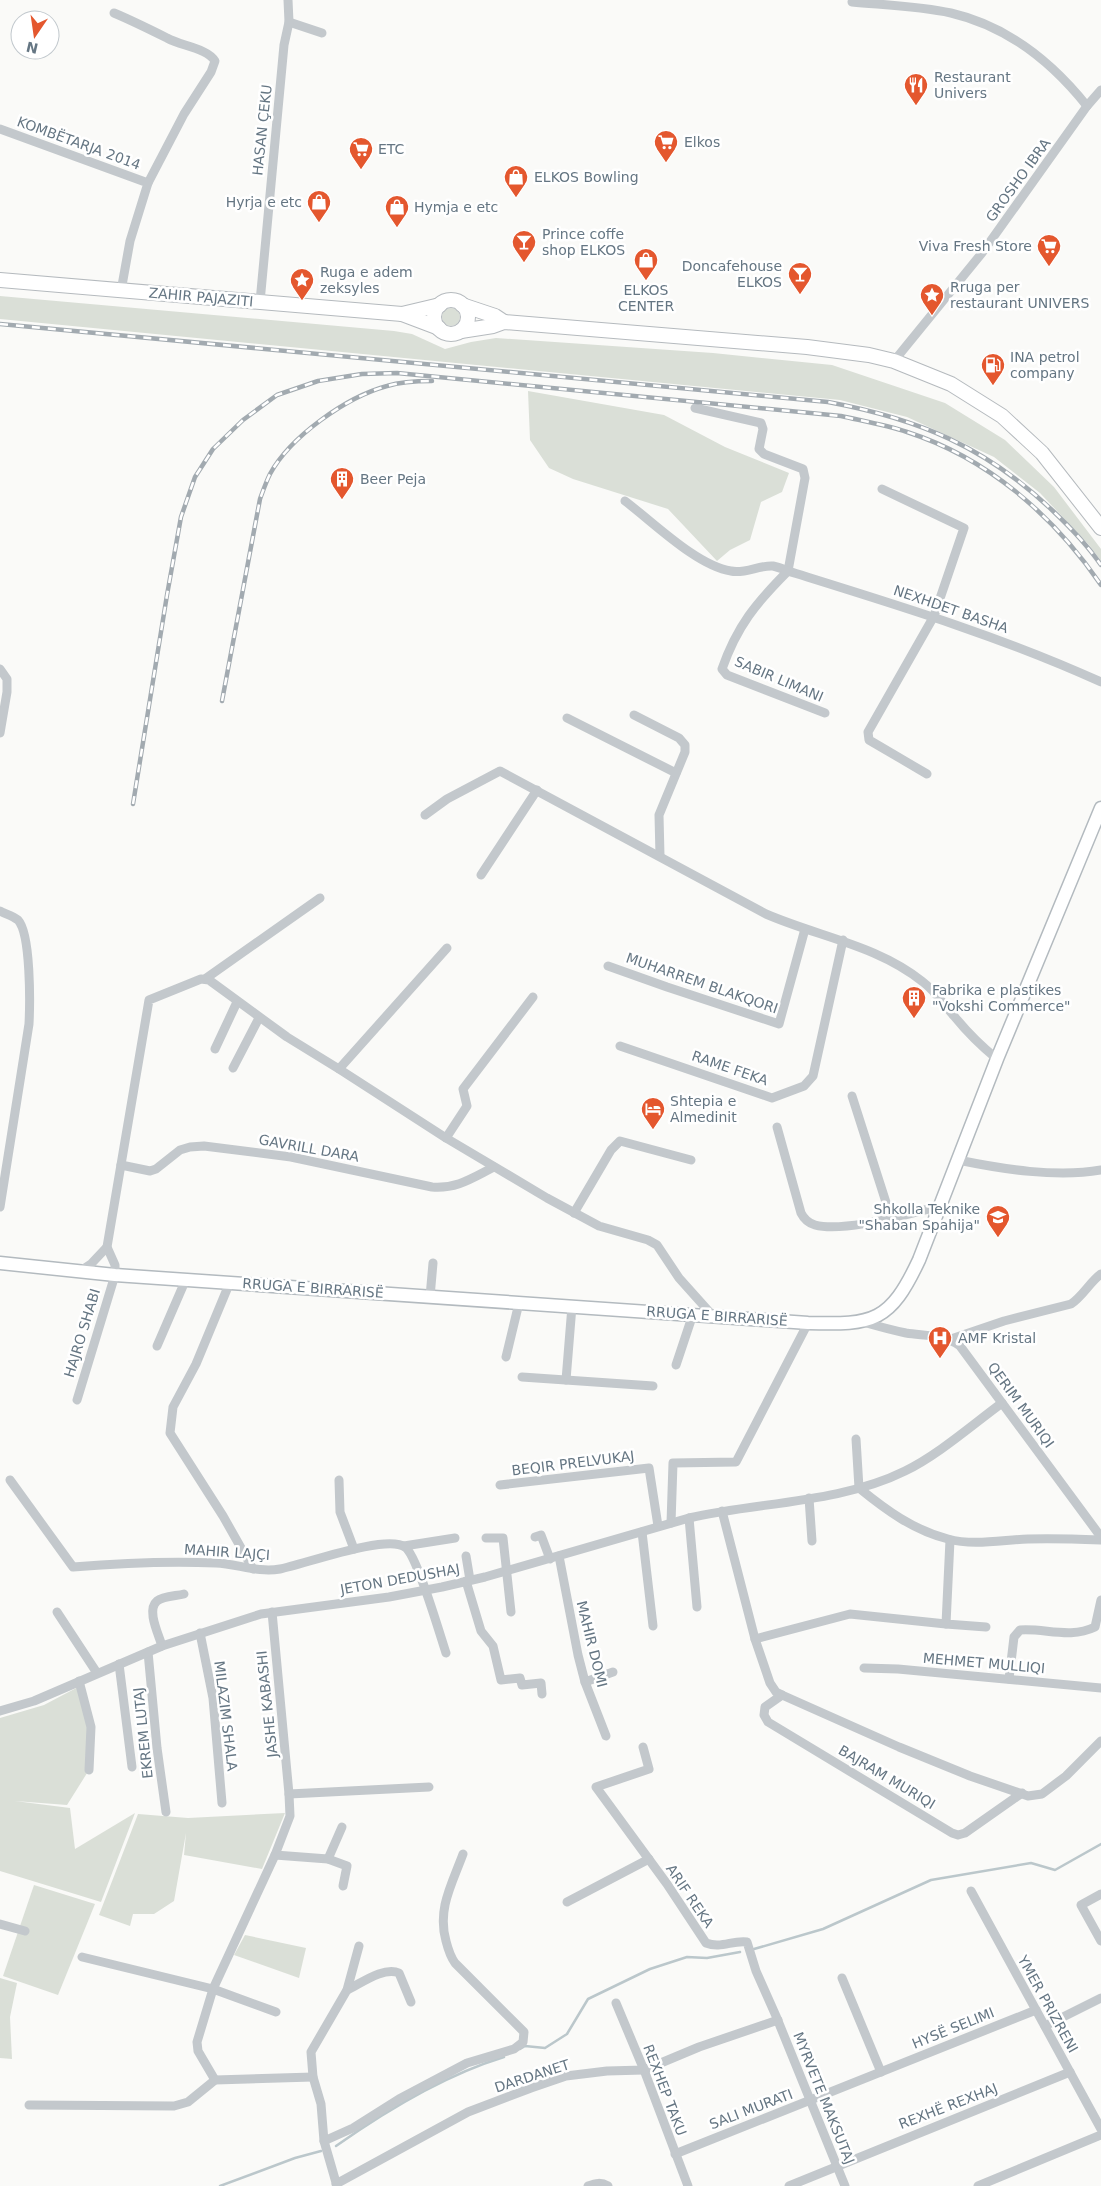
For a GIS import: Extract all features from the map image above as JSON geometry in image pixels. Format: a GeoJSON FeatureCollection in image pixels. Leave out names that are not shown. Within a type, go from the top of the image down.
{"type":"FeatureCollection","features":[{"type":"Feature","properties":{"kind":"main road","name":"ZAHIR PAJAZITI"},"geometry":{"type":"LineString","coordinates":[[0,280],[402,314],[438,328]]}},
{"type":"Feature","properties":{"kind":"main road"},"geometry":{"type":"LineString","coordinates":[[504,322],[495,316],[451,301],[440,305],[435,315],[438,328],[452,334],[504,322],[837,350],[894,361],[951,384],[1002,416],[1042,453],[1101,528]]}},
{"type":"Feature","properties":{"kind":"main road","name":"ZAHIR PAJAZITI"},"geometry":{"type":"LineString","coordinates":[[402,314],[440,305]]}},
{"type":"Feature","properties":{"kind":"main road"},"geometry":{"type":"LineString","coordinates":[[461,331],[468,319],[466,309],[462,305]]}},
{"type":"Feature","properties":{"kind":"street","name":"HASAN ÇEKU"},"geometry":{"type":"LineString","coordinates":[[260,302],[284,45],[289,22],[288,0]]}},
{"type":"Feature","properties":{"kind":"street"},"geometry":{"type":"LineString","coordinates":[[852,2],[951,14],[990,27],[1039,56],[1062,76],[1087,106]]}},
{"type":"Feature","properties":{"kind":"street","name":"KOMBËTARJA 2014"},"geometry":{"type":"LineString","coordinates":[[114,13],[146,26],[181,44],[206,53],[216,61],[184,114],[148,183],[130,241],[120,291]]}},
{"type":"Feature","properties":{"kind":"street"},"geometry":{"type":"LineString","coordinates":[[289,22],[322,33]]}},
{"type":"Feature","properties":{"kind":"street","name":"GROSHO IBRA"},"geometry":{"type":"LineString","coordinates":[[894,361],[982,253],[1087,106],[1101,90]]}},
{"type":"Feature","properties":{"kind":"street","name":"KOMBËTARJA 2014"},"geometry":{"type":"LineString","coordinates":[[0,129],[148,183]]}},
{"type":"Feature","properties":{"kind":"street"},"geometry":{"type":"LineString","coordinates":[[695,408],[761,423],[763,429],[759,450],[764,454],[803,469],[805,478],[788,571]]}},
{"type":"Feature","properties":{"kind":"street"},"geometry":{"type":"LineString","coordinates":[[882,489],[964,528],[934,616],[868,732],[869,740],[927,774]]}},
{"type":"Feature","properties":{"kind":"street","name":"NEXHDET BASHA"},"geometry":{"type":"LineString","coordinates":[[625,501],[677,542],[712,566],[731,572],[772,566],[934,616],[1048,659],[1101,682]]}},
{"type":"Feature","properties":{"kind":"street","name":"SABIR LIMANI"},"geometry":{"type":"LineString","coordinates":[[788,571],[744,619],[730,645],[722,669],[727,675],[825,713]]}},
{"type":"Feature","properties":{"kind":"street"},"geometry":{"type":"LineString","coordinates":[[0,669],[7,679],[7,692],[0,733]]}},
{"type":"Feature","properties":{"kind":"street"},"geometry":{"type":"LineString","coordinates":[[634,715],[679,738],[685,745],[685,752],[659,814],[660,856]]}},
{"type":"Feature","properties":{"kind":"street"},"geometry":{"type":"LineString","coordinates":[[567,718],[676,773]]}},
{"type":"Feature","properties":{"kind":"street"},"geometry":{"type":"LineString","coordinates":[[425,815],[446,799],[500,771],[766,914],[805,929],[844,940],[882,956],[906,969],[925,983],[976,1041],[997,1059]]}},
{"type":"Feature","properties":{"kind":"street"},"geometry":{"type":"LineString","coordinates":[[481,875],[537,790]]}},
{"type":"Feature","properties":{"kind":"street","name":"RRUGA E BIRRARISË"},"geometry":{"type":"LineString","coordinates":[[0,1263],[115,1275],[808,1323],[850,1324],[876,1317],[887,1309],[904,1290],[940,1206],[997,1059],[1101,808]]}},
{"type":"Feature","properties":{"kind":"street"},"geometry":{"type":"LineString","coordinates":[[78,1272],[91,1264],[107,1247],[149,1000],[205,979],[320,898]]}},
{"type":"Feature","properties":{"kind":"street"},"geometry":{"type":"LineString","coordinates":[[0,912],[18,920],[22,928],[26,945],[30,999],[26,1043],[0,1207]]}},
{"type":"Feature","properties":{"kind":"street","name":"MUHARREM BLAKQORI"},"geometry":{"type":"LineString","coordinates":[[608,966],[779,1024],[805,929]]}},
{"type":"Feature","properties":{"kind":"street","name":"RAME FEKA"},"geometry":{"type":"LineString","coordinates":[[620,1046],[772,1098],[804,1086],[813,1076],[844,940]]}},
{"type":"Feature","properties":{"kind":"street"},"geometry":{"type":"LineString","coordinates":[[339,1069],[447,948]]}},
{"type":"Feature","properties":{"kind":"street"},"geometry":{"type":"LineString","coordinates":[[205,979],[259,1018],[446,1138],[574,1214],[599,1226],[657,1244],[678,1278],[713,1316]]}},
{"type":"Feature","properties":{"kind":"street"},"geometry":{"type":"LineString","coordinates":[[446,1138],[467,1106],[463,1089],[533,997]]}},
{"type":"Feature","properties":{"kind":"street"},"geometry":{"type":"LineString","coordinates":[[215,1049],[237,1002]]}},
{"type":"Feature","properties":{"kind":"street"},"geometry":{"type":"LineString","coordinates":[[234,1068],[259,1018]]}},
{"type":"Feature","properties":{"kind":"street"},"geometry":{"type":"LineString","coordinates":[[852,1096],[891,1218]]}},
{"type":"Feature","properties":{"kind":"street"},"geometry":{"type":"LineString","coordinates":[[777,1127],[801,1213],[806,1221],[815,1225],[829,1226],[860,1224],[940,1206]]}},
{"type":"Feature","properties":{"kind":"street"},"geometry":{"type":"LineString","coordinates":[[574,1214],[611,1150],[620,1141],[691,1160]]}},
{"type":"Feature","properties":{"kind":"street","name":"GAVRILL DARA"},"geometry":{"type":"LineString","coordinates":[[121,1165],[150,1171],[156,1169],[180,1150],[190,1146],[204,1146],[291,1157],[432,1187],[447,1188],[460,1184],[494,1167]]}},
{"type":"Feature","properties":{"kind":"street"},"geometry":{"type":"LineString","coordinates":[[958,1160],[1010,1170],[1055,1172],[1101,1170]]}},
{"type":"Feature","properties":{"kind":"street"},"geometry":{"type":"LineString","coordinates":[[107,1247],[115,1265],[115,1275]]}},
{"type":"Feature","properties":{"kind":"street"},"geometry":{"type":"LineString","coordinates":[[430,1297],[433,1263]]}},
{"type":"Feature","properties":{"kind":"street"},"geometry":{"type":"LineString","coordinates":[[863,1322],[906,1333],[951,1339],[1004,1321],[1071,1304],[1101,1274]]}},
{"type":"Feature","properties":{"kind":"street","name":"HAJRO SHABI"},"geometry":{"type":"LineString","coordinates":[[76,1400],[115,1275]]}},
{"type":"Feature","properties":{"kind":"street"},"geometry":{"type":"LineString","coordinates":[[157,1346],[186,1280]]}},
{"type":"Feature","properties":{"kind":"street"},"geometry":{"type":"LineString","coordinates":[[230,1282],[196,1364],[173,1407],[170,1433],[223,1516],[253,1568]]}},
{"type":"Feature","properties":{"kind":"street"},"geometry":{"type":"LineString","coordinates":[[506,1357],[519,1302]]}},
{"type":"Feature","properties":{"kind":"street"},"geometry":{"type":"LineString","coordinates":[[566,1380],[572,1306]]}},
{"type":"Feature","properties":{"kind":"street"},"geometry":{"type":"LineString","coordinates":[[676,1365],[694,1314]]}},
{"type":"Feature","properties":{"kind":"street"},"geometry":{"type":"LineString","coordinates":[[671,1523],[673,1463],[736,1462],[808,1323]]}},
{"type":"Feature","properties":{"kind":"street","name":"QERIM MURIQI"},"geometry":{"type":"LineString","coordinates":[[951,1339],[966,1353],[1101,1539]]}},
{"type":"Feature","properties":{"kind":"street"},"geometry":{"type":"LineString","coordinates":[[522,1377],[653,1386]]}},
{"type":"Feature","properties":{"kind":"street","name":"JETON DEDUSHAJ"},"geometry":{"type":"LineString","coordinates":[[0,1711],[34,1701],[162,1646],[260,1614],[426,1590],[506,1571],[688,1518],[859,1488],[905,1471],[949,1443],[1002,1402]]}},
{"type":"Feature","properties":{"kind":"street"},"geometry":{"type":"LineString","coordinates":[[856,1439],[859,1488],[905,1522],[927,1532],[950,1540],[987,1542],[1101,1539]]}},
{"type":"Feature","properties":{"kind":"street","name":"BEQIR PRELVUKAJ"},"geometry":{"type":"LineString","coordinates":[[500,1485],[649,1468],[658,1526]]}},
{"type":"Feature","properties":{"kind":"street","name":"MAHIR LAJÇI"},"geometry":{"type":"LineString","coordinates":[[10,1480],[73,1568],[125,1562],[218,1563],[278,1569],[354,1549],[390,1544],[404,1546],[455,1538]]}},
{"type":"Feature","properties":{"kind":"street"},"geometry":{"type":"LineString","coordinates":[[340,1480],[340,1512],[354,1549]]}},
{"type":"Feature","properties":{"kind":"street"},"geometry":{"type":"LineString","coordinates":[[809,1498],[812,1541]]}},
{"type":"Feature","properties":{"kind":"street","name":"BAJRAM MURIQI"},"geometry":{"type":"LineString","coordinates":[[722,1511],[755,1639],[770,1683],[782,1695],[926,1758],[1028,1796],[1042,1794],[1066,1776],[1101,1741]]}},
{"type":"Feature","properties":{"kind":"street"},"geometry":{"type":"LineString","coordinates":[[688,1518],[696,1607]]}},
{"type":"Feature","properties":{"kind":"street"},"geometry":{"type":"LineString","coordinates":[[642,1532],[653,1626]]}},
{"type":"Feature","properties":{"kind":"street","name":"MAHIR DOMI"},"geometry":{"type":"LineString","coordinates":[[535,1537],[541,1535],[554,1557],[585,1682],[606,1736]]}},
{"type":"Feature","properties":{"kind":"street"},"geometry":{"type":"LineString","coordinates":[[486,1538],[503,1538],[510,1612]]}},
{"type":"Feature","properties":{"kind":"street"},"geometry":{"type":"LineString","coordinates":[[946,1624],[950,1540]]}},
{"type":"Feature","properties":{"kind":"street"},"geometry":{"type":"LineString","coordinates":[[404,1546],[409,1552],[426,1590],[446,1652]]}},
{"type":"Feature","properties":{"kind":"street"},"geometry":{"type":"LineString","coordinates":[[466,1556],[468,1581],[481,1631],[493,1646],[501,1680],[520,1678],[522,1685],[541,1682],[542,1694]]}},
{"type":"Feature","properties":{"kind":"street"},"geometry":{"type":"LineString","coordinates":[[162,1646],[154,1618],[153,1606],[158,1600],[184,1594]]}},
{"type":"Feature","properties":{"kind":"street"},"geometry":{"type":"LineString","coordinates":[[1009,1679],[1014,1637],[1020,1630],[1059,1634],[1088,1630],[1095,1627],[1101,1600]]}},
{"type":"Feature","properties":{"kind":"street"},"geometry":{"type":"LineString","coordinates":[[57,1612],[97,1673]]}},
{"type":"Feature","properties":{"kind":"street","name":"JASHE KABASHI"},"geometry":{"type":"LineString","coordinates":[[215,2080],[198,2051],[197,2042],[214,1989],[275,1854],[290,1816],[272,1612]]}},
{"type":"Feature","properties":{"kind":"street"},"geometry":{"type":"LineString","coordinates":[[755,1639],[850,1614],[986,1627]]}},
{"type":"Feature","properties":{"kind":"street","name":"MILAZIM SHALA"},"geometry":{"type":"LineString","coordinates":[[200,1633],[213,1698],[222,1803]]}},
{"type":"Feature","properties":{"kind":"street","name":"EKREM LUTAJ"},"geometry":{"type":"LineString","coordinates":[[148,1652],[157,1748],[166,1812]]}},
{"type":"Feature","properties":{"kind":"street"},"geometry":{"type":"LineString","coordinates":[[119,1664],[132,1767]]}},
{"type":"Feature","properties":{"kind":"street","name":"MEHMET MULLIQI"},"geometry":{"type":"LineString","coordinates":[[864,1668],[898,1669],[1101,1688]]}},
{"type":"Feature","properties":{"kind":"street"},"geometry":{"type":"LineString","coordinates":[[585,1682],[613,1672]]}},
{"type":"Feature","properties":{"kind":"street"},"geometry":{"type":"LineString","coordinates":[[78,1682],[91,1727],[89,1770]]}},
{"type":"Feature","properties":{"kind":"street","name":"BAJRAM MURIQI"},"geometry":{"type":"LineString","coordinates":[[782,1695],[765,1707],[764,1715],[768,1722],[952,1834],[965,1833],[1022,1794]]}},
{"type":"Feature","properties":{"kind":"street","name":"ARIF REKA"},"geometry":{"type":"LineString","coordinates":[[643,1746],[649,1770],[596,1787],[649,1859],[706,1943],[714,1947],[740,1941],[747,1942],[756,1971],[778,2020]]}},
{"type":"Feature","properties":{"kind":"street"},"geometry":{"type":"LineString","coordinates":[[289,1794],[429,1787]]}},
{"type":"Feature","properties":{"kind":"street"},"geometry":{"type":"LineString","coordinates":[[328,1859],[342,1827]]}},
{"type":"Feature","properties":{"kind":"street"},"geometry":{"type":"LineString","coordinates":[[275,1854],[328,1859],[347,1866],[343,1886]]}},
{"type":"Feature","properties":{"kind":"street"},"geometry":{"type":"LineString","coordinates":[[324,2142],[353,2128],[399,2099],[467,2063],[514,2049],[523,2042],[524,2032],[455,1963],[449,1953],[442,1927],[444,1904],[463,1854]]}},
{"type":"Feature","properties":{"kind":"street","name":"ARIF REKA"},"geometry":{"type":"LineString","coordinates":[[567,1902],[649,1859]]}},
{"type":"Feature","properties":{"kind":"street","name":"YMER PRIZRENI"},"geometry":{"type":"LineString","coordinates":[[971,1891],[1101,2129]]}},
{"type":"Feature","properties":{"kind":"street"},"geometry":{"type":"LineString","coordinates":[[1101,1894],[1081,1905],[1101,1941]]}},
{"type":"Feature","properties":{"kind":"street"},"geometry":{"type":"LineString","coordinates":[[0,1924],[25,1931]]}},
{"type":"Feature","properties":{"kind":"street"},"geometry":{"type":"LineString","coordinates":[[337,2185],[324,2142],[322,2104],[313,2077],[312,2052],[347,1990],[359,1946]]}},
{"type":"Feature","properties":{"kind":"street"},"geometry":{"type":"LineString","coordinates":[[82,1957],[214,1989],[276,2012]]}},
{"type":"Feature","properties":{"kind":"street"},"geometry":{"type":"LineString","coordinates":[[347,1990],[385,1972],[394,1970],[399,1973],[411,2002]]}},
{"type":"Feature","properties":{"kind":"street"},"geometry":{"type":"LineString","coordinates":[[842,1978],[881,2072]]}},
{"type":"Feature","properties":{"kind":"street"},"geometry":{"type":"LineString","coordinates":[[1045,2026],[1101,1998]]}},
{"type":"Feature","properties":{"kind":"street","name":"REXHEP TAKU"},"geometry":{"type":"LineString","coordinates":[[616,2004],[644,2070],[688,2186]]}},
{"type":"Feature","properties":{"kind":"street","name":"HYSË SELIMI"},"geometry":{"type":"LineString","coordinates":[[810,2102],[1036,2010]]}},
{"type":"Feature","properties":{"kind":"street","name":"DARDANET"},"geometry":{"type":"LineString","coordinates":[[337,2185],[468,2112],[532,2088],[566,2076],[607,2071],[644,2070],[699,2047],[778,2020]]}},
{"type":"Feature","properties":{"kind":"street","name":"MYRVETE MAKSUTAJ"},"geometry":{"type":"LineString","coordinates":[[778,2020],[845,2186]]}},
{"type":"Feature","properties":{"kind":"street","name":"REXHË REXHAJ"},"geometry":{"type":"LineString","coordinates":[[789,2186],[1070,2072]]}},
{"type":"Feature","properties":{"kind":"street"},"geometry":{"type":"LineString","coordinates":[[28,2105],[174,2106],[188,2102],[215,2080],[313,2077]]}},
{"type":"Feature","properties":{"kind":"street","name":"SALI MURATI"},"geometry":{"type":"LineString","coordinates":[[675,2154],[810,2102]]}},
{"type":"Feature","properties":{"kind":"street"},"geometry":{"type":"LineString","coordinates":[[978,2186],[1101,2135]]}},
{"type":"Feature","properties":{"kind":"street"},"geometry":{"type":"LineString","coordinates":[[588,2186],[604,2183],[608,2186]]}},
{"type":"Feature","properties":{"kind":"shaded area"},"geometry":{"type":"Polygon","coordinates":[[[0,296],[394,331],[412,334],[445,349],[496,338],[713,353],[832,365],[945,403],[1005,440],[1054,487],[1101,549],[1101,561],[1089,545],[1040,493],[994,457],[907,417],[840,400],[0,319],[0,296]]]}},
{"type":"Feature","properties":{"kind":"shaded area"},"geometry":{"type":"Polygon","coordinates":[[[447,308],[455,308],[460,313],[458,324],[447,326],[442,321],[442,313],[447,308]]]}},
{"type":"Feature","properties":{"kind":"shaded area"},"geometry":{"type":"Polygon","coordinates":[[[528,391],[664,415],[725,447],[789,473],[782,492],[761,502],[750,540],[730,550],[717,561],[668,509],[573,479],[549,468],[530,440],[528,391]]]}},
{"type":"Feature","properties":{"kind":"shaded area"},"geometry":{"type":"Polygon","coordinates":[[[80,1686],[91,1727],[89,1770],[67,1805],[15,1801],[70,1808],[75,1849],[135,1813],[101,1902],[0,1871],[0,1718],[44,1705],[80,1686]]]}},
{"type":"Feature","properties":{"kind":"shaded area"},"geometry":{"type":"Polygon","coordinates":[[[285,1813],[262,1869],[184,1855],[186,1833],[174,1901],[154,1914],[133,1914],[130,1926],[99,1915],[138,1814],[188,1818],[285,1813]]]}},
{"type":"Feature","properties":{"kind":"shaded area"},"geometry":{"type":"Polygon","coordinates":[[[34,1885],[95,1904],[58,1995],[3,1976],[34,1885]]]}},
{"type":"Feature","properties":{"kind":"shaded area"},"geometry":{"type":"Polygon","coordinates":[[[245,1935],[306,1948],[299,1978],[234,1955],[245,1935]]]}},
{"type":"Feature","properties":{"kind":"shaded area"},"geometry":{"type":"Polygon","coordinates":[[[0,1978],[17,1983],[10,2017],[12,2059],[0,2058],[0,1978]]]}},
{"type":"Feature","properties":{"kind":"waterway"},"geometry":{"type":"LineString","coordinates":[[754,1949],[823,1929],[931,1880],[1031,1863],[1055,1870],[1101,1844]]}},
{"type":"Feature","properties":{"kind":"waterway"},"geometry":{"type":"LineString","coordinates":[[520,2049],[525,2046],[545,2048],[567,2034],[588,1999],[650,1969],[687,1957],[707,1958],[740,1952]]}},
{"type":"Feature","properties":{"kind":"waterway"},"geometry":{"type":"LineString","coordinates":[[336,2146],[375,2119],[417,2095],[460,2073],[504,2057]]}},
{"type":"Feature","properties":{"kind":"waterway"},"geometry":{"type":"LineString","coordinates":[[220,2186],[295,2158],[321,2151]]}},
{"type":"Feature","properties":{"kind":"railway"},"geometry":{"type":"LineString","coordinates":[[0,324],[828,402],[861,409],[922,427],[976,453],[1002,469],[1059,517],[1085,544],[1101,565]]}},
{"type":"Feature","properties":{"kind":"railway"},"geometry":{"type":"LineString","coordinates":[[133,804],[181,517],[195,477],[213,449],[243,420],[277,395],[318,381],[362,374],[397,373],[841,416],[891,427],[937,443],[965,457],[1017,492],[1062,536],[1101,585]]}},
{"type":"Feature","properties":{"kind":"railway"},"geometry":{"type":"LineString","coordinates":[[222,701],[260,499],[270,474],[279,460],[305,433],[321,420],[354,399],[371,391],[392,385],[432,381]]}},
{"type":"Feature","properties":{"kind":"place","name":"Restaurant Univers"},"geometry":{"type":"Point","coordinates":[916,106]}},
{"type":"Feature","properties":{"kind":"place","name":"Elkos"},"geometry":{"type":"Point","coordinates":[666,163]}},
{"type":"Feature","properties":{"kind":"place","name":"ETC"},"geometry":{"type":"Point","coordinates":[361,170]}},
{"type":"Feature","properties":{"kind":"place","name":"ELKOS Bowling"},"geometry":{"type":"Point","coordinates":[516,198]}},
{"type":"Feature","properties":{"kind":"place","name":"Hyrja e etc"},"geometry":{"type":"Point","coordinates":[319,223]}},
{"type":"Feature","properties":{"kind":"place","name":"Hymja e etc"},"geometry":{"type":"Point","coordinates":[397,228]}},
{"type":"Feature","properties":{"kind":"place","name":"Prince coffe shop ELKOS"},"geometry":{"type":"Point","coordinates":[524,263]}},
{"type":"Feature","properties":{"kind":"place","name":"Viva Fresh Store"},"geometry":{"type":"Point","coordinates":[1049,267]}},
{"type":"Feature","properties":{"kind":"place","name":"ELKOS CENTER"},"geometry":{"type":"Point","coordinates":[646,281]}},
{"type":"Feature","properties":{"kind":"place","name":"Doncafehouse ELKOS"},"geometry":{"type":"Point","coordinates":[800,295]}},
{"type":"Feature","properties":{"kind":"place","name":"Ruga e adem zeksyles"},"geometry":{"type":"Point","coordinates":[302,301]}},
{"type":"Feature","properties":{"kind":"place","name":"Rruga per restaurant UNIVERS"},"geometry":{"type":"Point","coordinates":[932,316]}},
{"type":"Feature","properties":{"kind":"place","name":"INA petrol company"},"geometry":{"type":"Point","coordinates":[993,386]}},
{"type":"Feature","properties":{"kind":"place","name":"Beer Peja"},"geometry":{"type":"Point","coordinates":[342,500]}},
{"type":"Feature","properties":{"kind":"place","name":"Fabrika e plastikes \"Vokshi Commerce\""},"geometry":{"type":"Point","coordinates":[914,1019]}},
{"type":"Feature","properties":{"kind":"place","name":"Shtepia e Almedinit"},"geometry":{"type":"Point","coordinates":[653,1130]}},
{"type":"Feature","properties":{"kind":"place","name":"Shkolla Teknike \"Shaban Spahija\""},"geometry":{"type":"Point","coordinates":[998,1238]}},
{"type":"Feature","properties":{"kind":"place","name":"AMF Kristal"},"geometry":{"type":"Point","coordinates":[940,1359]}}]}
